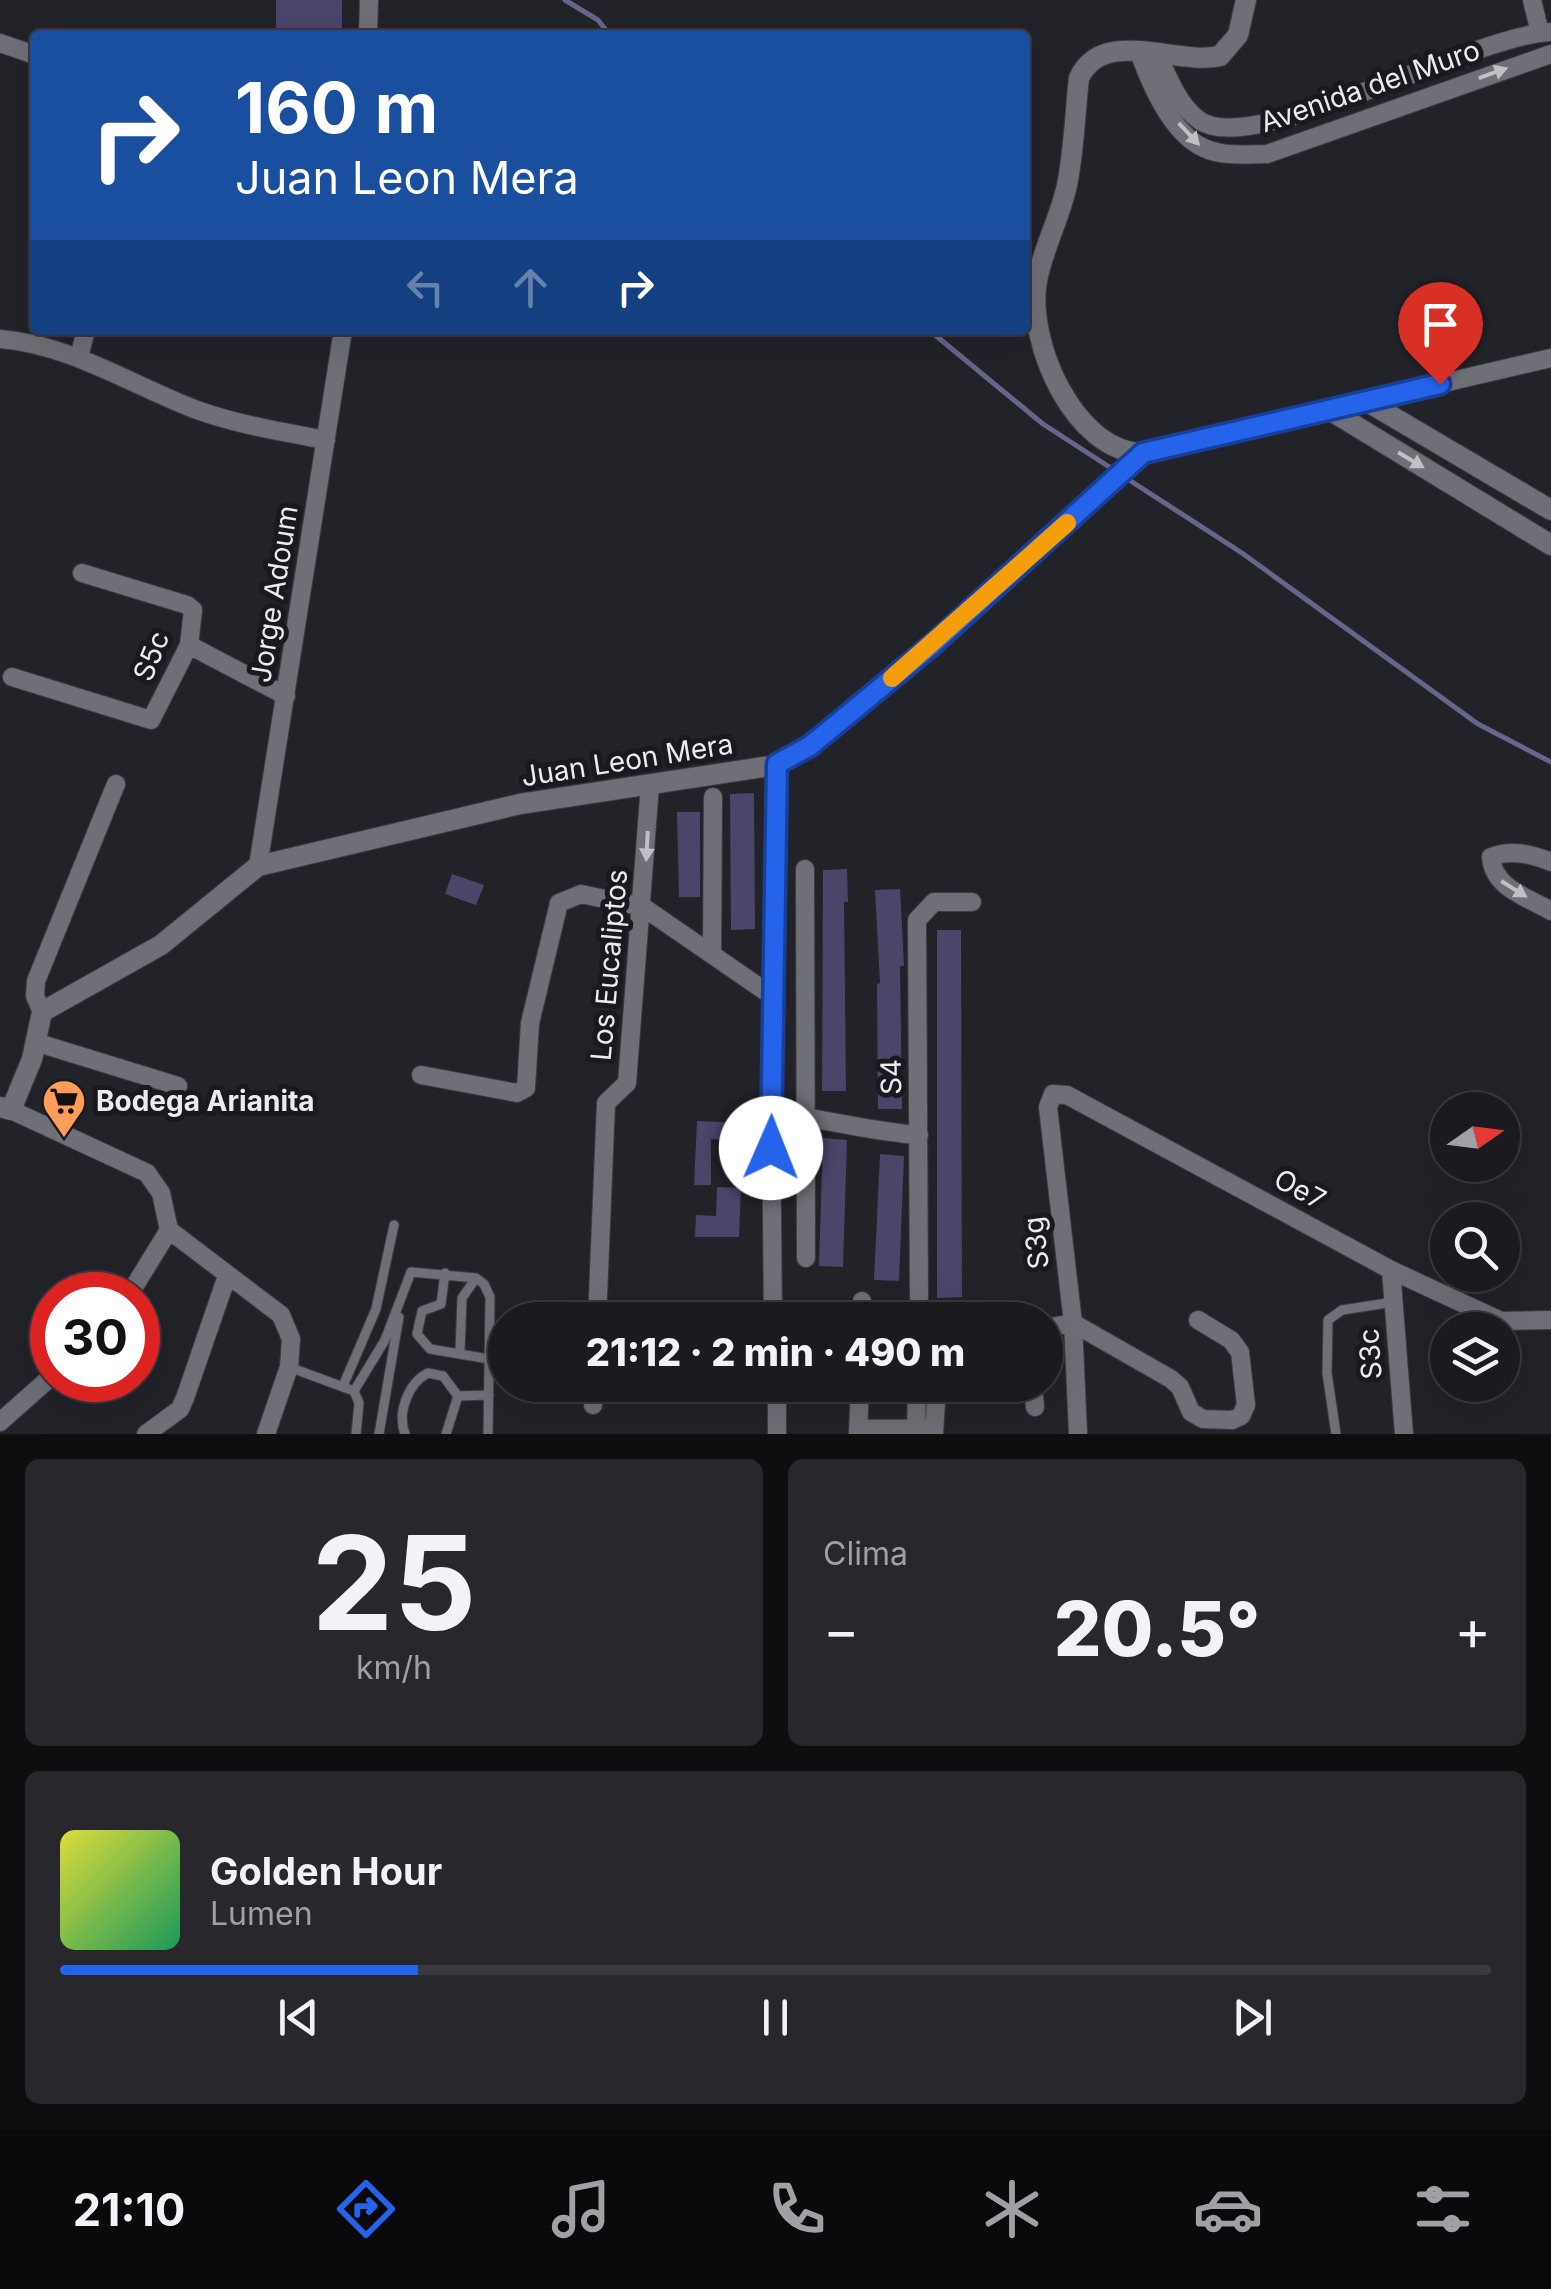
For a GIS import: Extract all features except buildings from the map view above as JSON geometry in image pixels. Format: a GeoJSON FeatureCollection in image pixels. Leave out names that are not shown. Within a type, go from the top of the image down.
{"type":"FeatureCollection","features":[{"type":"Feature","properties":{"kind":"street"},"geometry":{"type":"LineString","coordinates":[[368,30],[369,0]]}},
{"type":"Feature","properties":{"kind":"street"},"geometry":{"type":"LineString","coordinates":[[1143,453],[1114,447],[1092,434],[1067,405],[1049,362],[1036,306],[1036,282],[1067,186],[1079,78],[1097,56],[1220,56],[1238,35],[1246,0]]}},
{"type":"Feature","properties":{"kind":"street"},"geometry":{"type":"LineString","coordinates":[[1148,53],[1200,122],[1236,130],[1282,121],[1380,83],[1546,32],[1532,0]]}},
{"type":"Feature","properties":{"kind":"street"},"geometry":{"type":"LineString","coordinates":[[0,43],[30,54]]}},
{"type":"Feature","properties":{"kind":"street","name":"Avenida del Muro"},"geometry":{"type":"LineString","coordinates":[[1148,53],[1158,95],[1184,132],[1200,147],[1236,154],[1266,154],[1551,54]]}},
{"type":"Feature","properties":{"kind":"street"},"geometry":{"type":"LineString","coordinates":[[79,358],[85,335]]}},
{"type":"Feature","properties":{"kind":"street","name":"Jorge Adoum"},"geometry":{"type":"LineString","coordinates":[[258,866],[342,335]]}},
{"type":"Feature","properties":{"kind":"street"},"geometry":{"type":"LineString","coordinates":[[0,340],[46,346],[194,409],[252,426],[326,440]]}},
{"type":"Feature","properties":{"kind":"street","name":"Juan Leon Mera"},"geometry":{"type":"LineString","coordinates":[[42,1012],[161,945],[258,866],[520,804],[777,764],[810,746],[931,646],[1143,453],[1551,358]]}},
{"type":"Feature","properties":{"kind":"street"},"geometry":{"type":"LineString","coordinates":[[1366,400],[1551,510]]}},
{"type":"Feature","properties":{"kind":"street"},"geometry":{"type":"LineString","coordinates":[[1328,409],[1551,545]]}},
{"type":"Feature","properties":{"kind":"street","name":"S5c"},"geometry":{"type":"LineString","coordinates":[[12,677],[151,720],[189,645],[193,610],[82,573]]}},
{"type":"Feature","properties":{"kind":"street"},"geometry":{"type":"LineString","coordinates":[[189,645],[286,696]]}},
{"type":"Feature","properties":{"kind":"street"},"geometry":{"type":"LineString","coordinates":[[772,1302],[777,764]]}},
{"type":"Feature","properties":{"kind":"street"},"geometry":{"type":"LineString","coordinates":[[116,784],[36,980],[42,1012],[35,1042],[6,1109],[147,1173],[161,1194],[169,1230],[281,1315],[291,1339],[289,1367],[266,1434]]}},
{"type":"Feature","properties":{"kind":"street","name":"Los Eucaliptos"},"geometry":{"type":"LineString","coordinates":[[598,1302],[606,1103],[627,1083],[644,907],[650,785]]}},
{"type":"Feature","properties":{"kind":"street"},"geometry":{"type":"LineString","coordinates":[[712,954],[713,798]]}},
{"type":"Feature","properties":{"kind":"street"},"geometry":{"type":"LineString","coordinates":[[1551,862],[1528,854],[1504,852],[1491,857],[1492,872],[1503,884],[1551,911]]}},
{"type":"Feature","properties":{"kind":"street"},"geometry":{"type":"LineString","coordinates":[[805,869],[806,1258]]}},
{"type":"Feature","properties":{"kind":"street"},"geometry":{"type":"LineString","coordinates":[[421,1075],[517,1093],[526,1088],[530,1023],[559,903],[581,894],[644,907],[775,998]]}},
{"type":"Feature","properties":{"kind":"street","name":"S4"},"geometry":{"type":"LineString","coordinates":[[919,1297],[916,920],[934,902],[972,902]]}},
{"type":"Feature","properties":{"kind":"street"},"geometry":{"type":"LineString","coordinates":[[35,1042],[178,1086]]}},
{"type":"Feature","properties":{"kind":"street","name":"Oe7"},"geometry":{"type":"LineString","coordinates":[[1053,1094],[1067,1095],[1391,1270],[1500,1321],[1551,1320]]}},
{"type":"Feature","properties":{"kind":"street","name":"S3g"},"geometry":{"type":"LineString","coordinates":[[1053,1094],[1048,1107],[1074,1323],[1078,1434]]}},
{"type":"Feature","properties":{"kind":"street"},"geometry":{"type":"LineString","coordinates":[[771,1114],[806,1116],[876,1132],[919,1135]]}},
{"type":"Feature","properties":{"kind":"street"},"geometry":{"type":"LineString","coordinates":[[143,1272],[169,1230]]}},
{"type":"Feature","properties":{"kind":"street","name":"S3c"},"geometry":{"type":"LineString","coordinates":[[1391,1270],[1404,1434]]}},
{"type":"Feature","properties":{"kind":"street"},"geometry":{"type":"LineString","coordinates":[[146,1434],[180,1409],[228,1276]]}},
{"type":"Feature","properties":{"kind":"street"},"geometry":{"type":"LineString","coordinates":[[1063,1325],[1074,1323],[1180,1387],[1191,1412],[1203,1418],[1232,1420],[1241,1416],[1246,1405],[1240,1352],[1232,1340],[1198,1320]]}},
{"type":"Feature","properties":{"kind":"street"},"geometry":{"type":"LineString","coordinates":[[0,1422],[30,1395]]}},
{"type":"Feature","properties":{"kind":"street"},"geometry":{"type":"LineString","coordinates":[[777,1402],[777,1434]]}},
{"type":"Feature","properties":{"kind":"street"},"geometry":{"type":"LineString","coordinates":[[859,1402],[858,1432],[925,1431]]}},
{"type":"Feature","properties":{"kind":"street"},"geometry":{"type":"LineString","coordinates":[[920,1402],[925,1431]]}},
{"type":"Feature","properties":{"kind":"street"},"geometry":{"type":"LineString","coordinates":[[925,1431],[932,1402]]}},
{"type":"Feature","properties":{"kind":"street"},"geometry":{"type":"LineString","coordinates":[[1034,1402],[1035,1408]]}},
{"type":"Feature","properties":{"kind":"lane"},"geometry":{"type":"LineString","coordinates":[[344,1386],[376,1309],[394,1226]]}},
{"type":"Feature","properties":{"kind":"lane"},"geometry":{"type":"LineString","coordinates":[[356,1434],[359,1418],[354,1391],[385,1340],[411,1272],[476,1278],[484,1284],[490,1302]]}},
{"type":"Feature","properties":{"kind":"lane"},"geometry":{"type":"LineString","coordinates":[[440,1304],[445,1273]]}},
{"type":"Feature","properties":{"kind":"lane"},"geometry":{"type":"LineString","coordinates":[[460,1352],[462,1298],[476,1278]]}},
{"type":"Feature","properties":{"kind":"lane"},"geometry":{"type":"LineString","coordinates":[[1336,1434],[1327,1373],[1328,1320],[1342,1310],[1394,1302]]}},
{"type":"Feature","properties":{"kind":"lane"},"geometry":{"type":"LineString","coordinates":[[379,1434],[401,1304]]}},
{"type":"Feature","properties":{"kind":"lane"},"geometry":{"type":"LineString","coordinates":[[460,1310],[440,1304],[422,1311],[416,1334],[430,1350],[488,1359]]}},
{"type":"Feature","properties":{"kind":"lane"},"geometry":{"type":"LineString","coordinates":[[289,1367],[354,1391]]}},
{"type":"Feature","properties":{"kind":"lane"},"geometry":{"type":"LineString","coordinates":[[404,1434],[400,1422],[411,1388],[428,1374],[443,1376],[458,1396]]}},
{"type":"Feature","properties":{"kind":"lane"},"geometry":{"type":"LineString","coordinates":[[458,1396],[488,1395]]}},
{"type":"Feature","properties":{"kind":"lane"},"geometry":{"type":"LineString","coordinates":[[446,1434],[458,1396]]}},
{"type":"Feature","properties":{"kind":"lane"},"geometry":{"type":"LineString","coordinates":[[488,1434],[489,1402]]}},
{"type":"Feature","properties":{"kind":"lane"},"geometry":{"type":"LineString","coordinates":[[382,1419],[400,1422]]}},
{"type":"Feature","properties":{"kind":"waterway"},"geometry":{"type":"LineString","coordinates":[[565,0],[598,20],[606,30]]}},
{"type":"Feature","properties":{"kind":"waterway"},"geometry":{"type":"LineString","coordinates":[[935,335],[1043,424],[1114,470]]}},
{"type":"Feature","properties":{"kind":"waterway"},"geometry":{"type":"LineString","coordinates":[[1123,476],[1242,553],[1478,724],[1551,762]]}},
{"type":"Feature","properties":{"kind":"slow traffic"},"geometry":{"type":"LineString","coordinates":[[892,678],[1067,523]]}},
{"type":"Feature","properties":{"kind":"place","name":"Bodega Arianita"},"geometry":{"type":"Point","coordinates":[64,1139]}},
{"type":"Feature","properties":{"kind":"route"},"geometry":{"type":"LineString","coordinates":[[771,1148],[777,764],[810,746],[931,646],[1143,453],[1440,384]]}}]}
